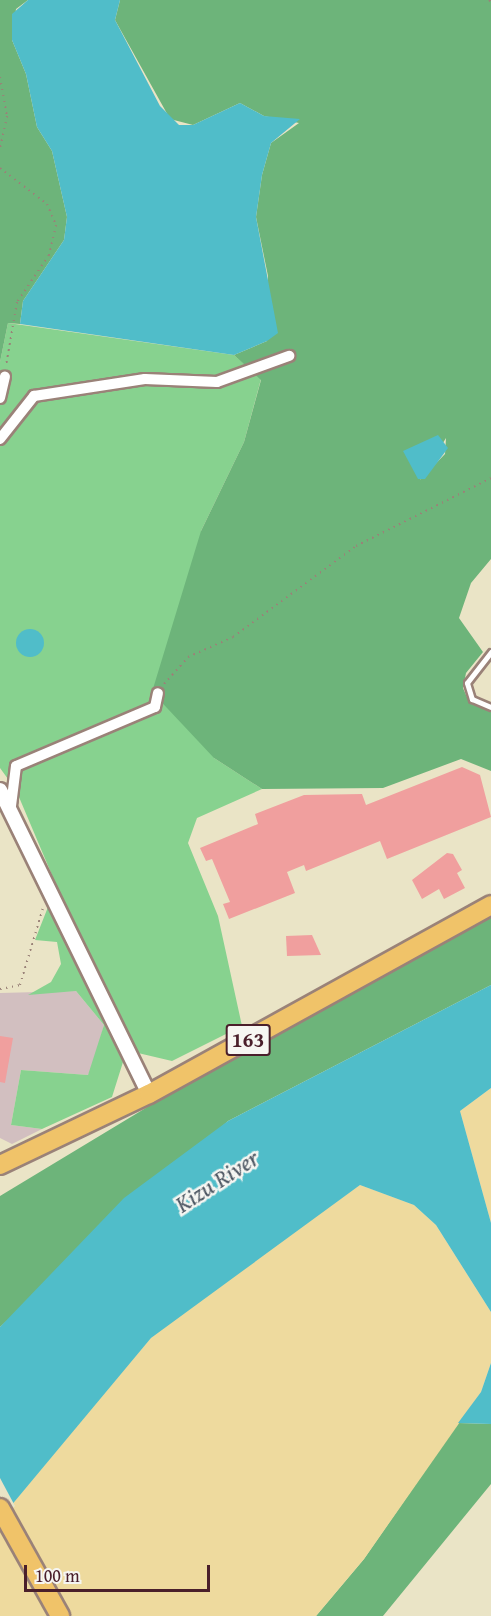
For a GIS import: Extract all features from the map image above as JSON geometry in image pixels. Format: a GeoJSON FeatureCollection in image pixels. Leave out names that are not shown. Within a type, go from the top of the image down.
{"type":"FeatureCollection","features":[{"type":"Feature","properties":{"kind":"highway","name":"163"},"geometry":{"type":"LineString","coordinates":[[2,1162],[149,1094],[491,905]]}},
{"type":"Feature","properties":{"kind":"highway"},"geometry":{"type":"LineString","coordinates":[[0,1508],[60,1616]]}},
{"type":"Feature","properties":{"kind":"street"},"geometry":{"type":"LineString","coordinates":[[0,439],[34,396],[145,379],[217,382],[289,356]]}},
{"type":"Feature","properties":{"kind":"street"},"geometry":{"type":"LineString","coordinates":[[0,398],[5,377]]}},
{"type":"Feature","properties":{"kind":"street"},"geometry":{"type":"LineString","coordinates":[[11,806],[16,766],[155,707],[159,693]]}},
{"type":"Feature","properties":{"kind":"street"},"geometry":{"type":"LineString","coordinates":[[0,790],[11,806],[50,895],[149,1094]]}},
{"type":"Feature","properties":{"kind":"lane"},"geometry":{"type":"LineString","coordinates":[[491,652],[467,683],[472,699],[491,707]]}},
{"type":"Feature","properties":{"kind":"path"},"geometry":{"type":"LineString","coordinates":[[0,77],[7,116],[0,148]]}},
{"type":"Feature","properties":{"kind":"path"},"geometry":{"type":"LineString","coordinates":[[0,168],[47,204],[56,225],[49,255],[17,302],[5,377]]}},
{"type":"Feature","properties":{"kind":"path"},"geometry":{"type":"LineString","coordinates":[[159,693],[188,657],[233,637],[356,546],[491,478]]}},
{"type":"Feature","properties":{"kind":"path"},"geometry":{"type":"LineString","coordinates":[[0,989],[20,985],[50,895]]}},
{"type":"Feature","properties":{"kind":"shaded area"},"geometry":{"type":"Polygon","coordinates":[[[76,991],[104,1025],[94,1063],[88,1075],[21,1070],[11,1125],[42,1129],[12,1144],[0,1138],[0,993],[76,991]]]}},
{"type":"Feature","properties":{"kind":"green space"},"geometry":{"type":"Polygon","coordinates":[[[0,0],[28,0],[16,9],[12,40],[26,74],[37,127],[52,151],[67,217],[64,240],[23,301],[20,324],[8,323],[0,362],[0,0]]]}},
{"type":"Feature","properties":{"kind":"green space"},"geometry":{"type":"Polygon","coordinates":[[[120,0],[491,0],[491,559],[471,583],[459,618],[483,652],[466,673],[463,688],[469,702],[491,711],[491,771],[461,759],[383,788],[262,789],[214,758],[152,692],[201,531],[244,442],[261,380],[234,355],[267,341],[268,276],[256,217],[262,175],[271,143],[299,123],[264,116],[240,103],[193,125],[170,119],[115,20],[120,0]],[[446,438],[420,480],[445,454],[446,438]]]}},
{"type":"Feature","properties":{"kind":"green space"},"geometry":{"type":"Polygon","coordinates":[[[8,323],[234,355],[261,379],[244,442],[201,531],[214,758],[262,789],[197,818],[188,843],[218,916],[242,1026],[172,1061],[138,1053],[71,920],[16,790],[0,768],[0,362],[8,323]]]}},
{"type":"Feature","properties":{"kind":"green space"},"geometry":{"type":"Polygon","coordinates":[[[48,907],[123,1062],[112,1097],[42,1129],[11,1125],[21,1070],[88,1075],[104,1025],[76,991],[28,995],[51,982],[61,964],[57,942],[35,940],[48,907]]]}},
{"type":"Feature","properties":{"kind":"green space"},"geometry":{"type":"Polygon","coordinates":[[[491,914],[491,985],[228,1121],[0,1327],[0,1196],[207,1071],[491,914]]]}},
{"type":"Feature","properties":{"kind":"green space"},"geometry":{"type":"Polygon","coordinates":[[[458,1423],[491,1424],[491,1484],[383,1616],[316,1616],[364,1559],[458,1423]]]}},
{"type":"Feature","properties":{"kind":"sand"},"geometry":{"type":"Polygon","coordinates":[[[491,1088],[491,1223],[460,1111],[491,1088]]]}},
{"type":"Feature","properties":{"kind":"sand"},"geometry":{"type":"Polygon","coordinates":[[[360,1185],[414,1205],[436,1225],[491,1312],[491,1363],[481,1392],[364,1559],[316,1616],[0,1616],[0,1519],[94,1405],[151,1338],[191,1304],[360,1185]]]}},
{"type":"Feature","properties":{"kind":"water"},"geometry":{"type":"Polygon","coordinates":[[[28,0],[120,0],[115,20],[160,106],[179,125],[193,125],[240,103],[264,116],[300,119],[271,143],[262,175],[256,217],[278,333],[267,341],[234,355],[20,324],[23,301],[64,240],[67,217],[52,151],[37,127],[26,74],[12,40],[12,14],[28,0]]]}},
{"type":"Feature","properties":{"kind":"water"},"geometry":{"type":"Polygon","coordinates":[[[438,435],[448,448],[425,479],[418,479],[403,451],[438,435]]]}},
{"type":"Feature","properties":{"kind":"water"},"geometry":{"type":"Polygon","coordinates":[[[30,629],[40,633],[44,643],[40,653],[30,657],[20,653],[16,643],[20,633],[30,629]]]}},
{"type":"Feature","properties":{"kind":"water","name":"Kizu River"},"geometry":{"type":"Polygon","coordinates":[[[491,985],[491,1088],[460,1111],[491,1223],[491,1312],[436,1225],[414,1205],[360,1185],[151,1338],[0,1519],[0,1327],[124,1198],[228,1121],[491,985]]]}},
{"type":"Feature","properties":{"kind":"water"},"geometry":{"type":"Polygon","coordinates":[[[491,1363],[491,1424],[458,1423],[481,1392],[491,1363]]]}},
{"type":"Feature","properties":{"kind":"pier"},"geometry":{"type":"Polygon","coordinates":[[[0,1478],[15,1506],[0,1522],[0,1478]]]}},
{"type":"Feature","properties":{"kind":"building"},"geometry":{"type":"Polygon","coordinates":[[[462,767],[480,775],[491,817],[387,859],[380,841],[306,871],[304,865],[287,872],[295,893],[229,919],[223,904],[230,902],[212,859],[206,861],[200,848],[258,824],[255,814],[304,795],[362,794],[366,805],[462,767]]]}},
{"type":"Feature","properties":{"kind":"building"},"geometry":{"type":"Polygon","coordinates":[[[447,853],[453,854],[462,870],[457,873],[465,888],[444,899],[439,889],[422,899],[412,880],[447,853]]]}},
{"type":"Feature","properties":{"kind":"building"},"geometry":{"type":"Polygon","coordinates":[[[312,935],[321,955],[287,956],[286,936],[312,935]]]}},
{"type":"Feature","properties":{"kind":"building"},"geometry":{"type":"Polygon","coordinates":[[[0,1036],[13,1038],[5,1083],[0,1082],[0,1036]]]}}]}
